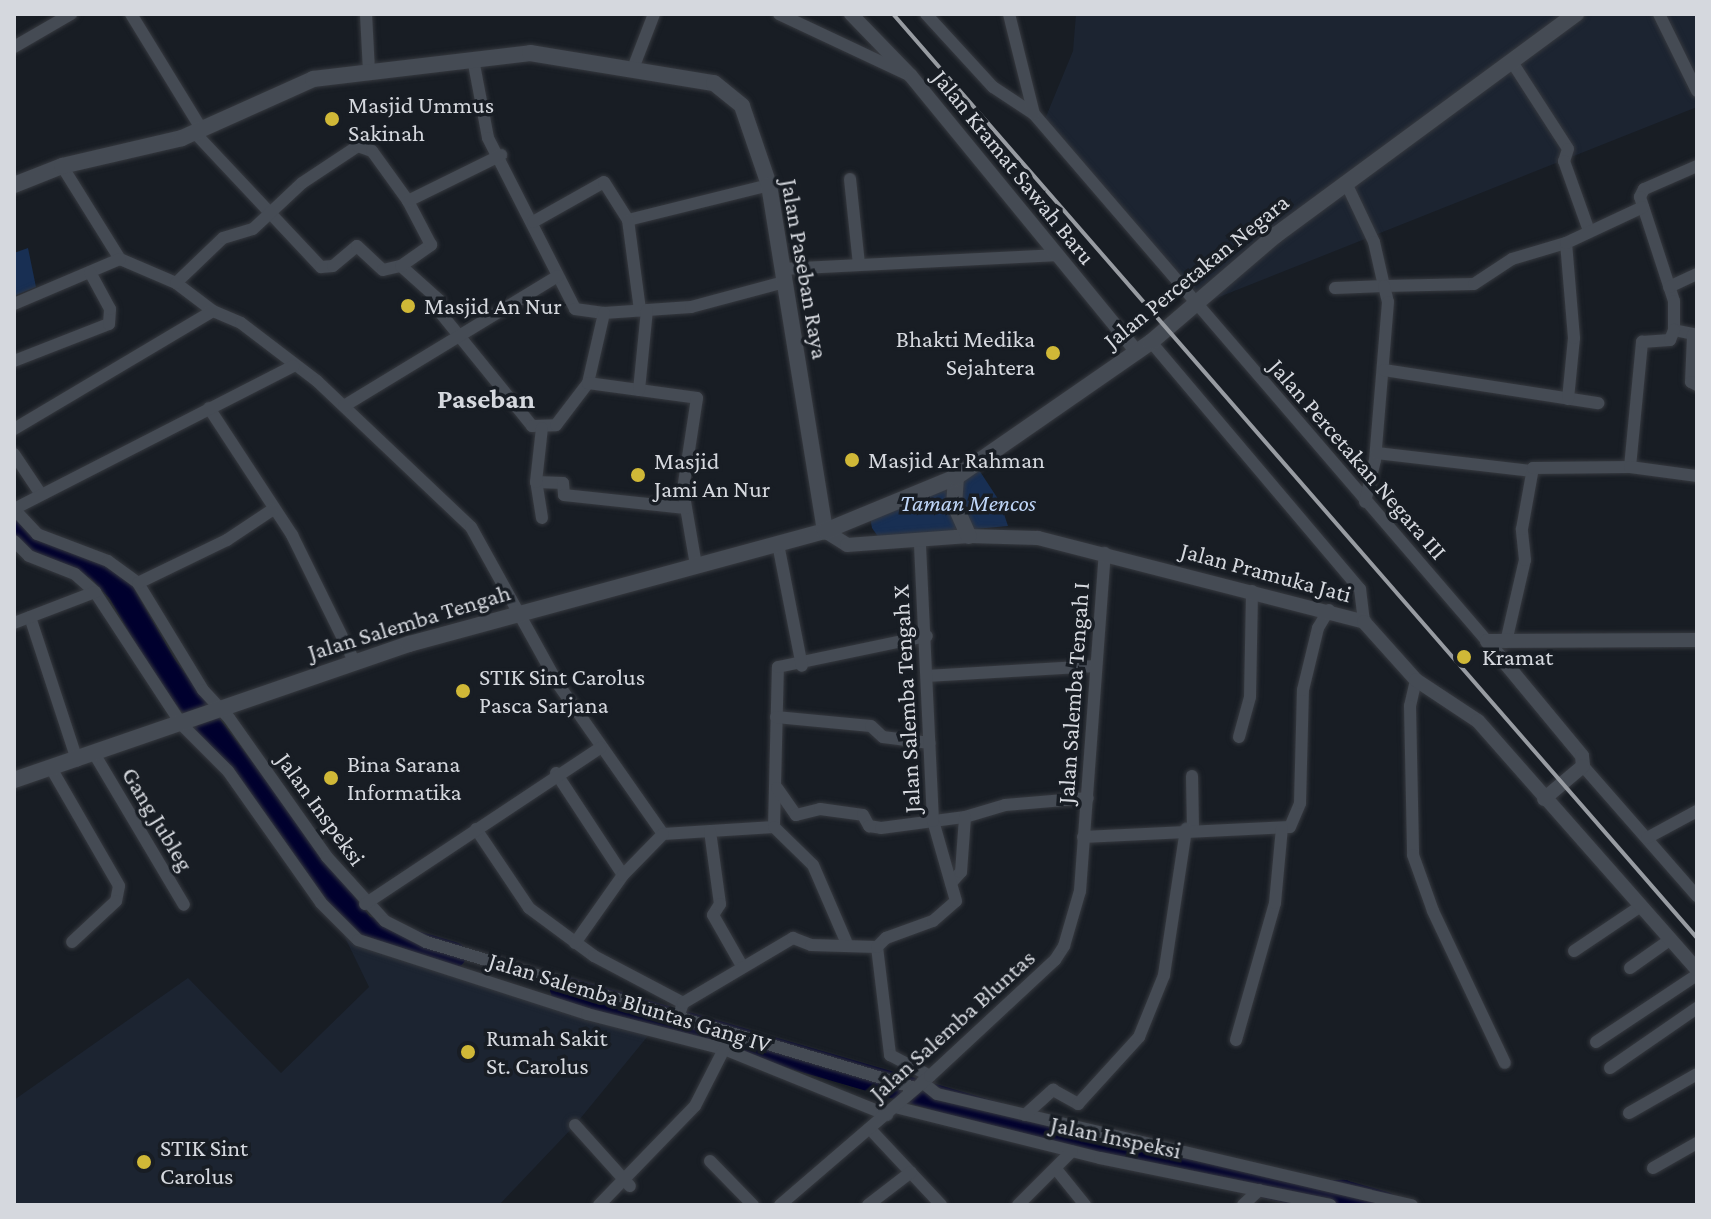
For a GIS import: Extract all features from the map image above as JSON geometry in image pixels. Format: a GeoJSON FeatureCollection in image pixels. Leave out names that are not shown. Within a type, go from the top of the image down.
{"type":"FeatureCollection","features":[{"type":"Feature","properties":{"kind":"main road","name":"Jalan Percetakan Negara"},"geometry":{"type":"LineString","coordinates":[[825,531],[956,477],[1144,347],[1276,235],[1576,14]]}},
{"type":"Feature","properties":{"kind":"main road","name":"Jalan Paseban Raya"},"geometry":{"type":"LineString","coordinates":[[14,185],[62,166],[198,131],[307,80],[530,53],[714,83],[737,98],[769,185],[825,531]]}},
{"type":"Feature","properties":{"kind":"main road"},"geometry":{"type":"LineString","coordinates":[[956,477],[954,503],[969,536]]}},
{"type":"Feature","properties":{"kind":"main road","name":"Jalan Salemba Tengah"},"geometry":{"type":"LineString","coordinates":[[14,780],[95,755],[355,663],[518,613],[825,531]]}},
{"type":"Feature","properties":{"kind":"street"},"geometry":{"type":"LineString","coordinates":[[14,47],[71,14]]}},
{"type":"Feature","properties":{"kind":"street"},"geometry":{"type":"LineString","coordinates":[[131,14],[198,131],[269,212],[324,269],[355,246],[383,270],[401,266],[430,247],[408,201],[372,151],[361,145],[302,183],[269,212],[243,236],[223,238],[176,283]]}},
{"type":"Feature","properties":{"kind":"street"},"geometry":{"type":"LineString","coordinates":[[366,14],[369,71]]}},
{"type":"Feature","properties":{"kind":"street"},"geometry":{"type":"LineString","coordinates":[[632,71],[654,14]]}},
{"type":"Feature","properties":{"kind":"street"},"geometry":{"type":"LineString","coordinates":[[779,14],[911,76]]}},
{"type":"Feature","properties":{"kind":"street","name":"Jalan Kramat Sawah Baru"},"geometry":{"type":"LineString","coordinates":[[851,14],[911,76],[1058,255],[1144,347]]}},
{"type":"Feature","properties":{"kind":"street"},"geometry":{"type":"LineString","coordinates":[[926,14],[993,87],[1034,114]]}},
{"type":"Feature","properties":{"kind":"street"},"geometry":{"type":"LineString","coordinates":[[1009,14],[1034,114]]}},
{"type":"Feature","properties":{"kind":"street"},"geometry":{"type":"LineString","coordinates":[[1659,14],[1697,91]]}},
{"type":"Feature","properties":{"kind":"street"},"geometry":{"type":"LineString","coordinates":[[473,59],[488,138],[501,155],[575,309],[604,313],[702,305],[783,275],[859,264],[1058,255]]}},
{"type":"Feature","properties":{"kind":"street"},"geometry":{"type":"LineString","coordinates":[[1512,62],[1568,149],[1564,161],[1589,231]]}},
{"type":"Feature","properties":{"kind":"street","name":"Jalan Percetakan Negara III"},"geometry":{"type":"LineString","coordinates":[[1034,114],[1195,306],[1487,641]]}},
{"type":"Feature","properties":{"kind":"street"},"geometry":{"type":"LineString","coordinates":[[408,201],[501,155]]}},
{"type":"Feature","properties":{"kind":"street"},"geometry":{"type":"LineString","coordinates":[[62,166],[120,259],[176,283],[213,311],[241,323],[344,406],[471,527],[518,613],[601,747],[663,834]]}},
{"type":"Feature","properties":{"kind":"street"},"geometry":{"type":"LineString","coordinates":[[1630,467],[1642,342],[1670,340],[1674,330],[1669,287],[1640,197],[1644,189],[1697,166]]}},
{"type":"Feature","properties":{"kind":"street"},"geometry":{"type":"LineString","coordinates":[[850,179],[859,264]]}},
{"type":"Feature","properties":{"kind":"street"},"geometry":{"type":"LineString","coordinates":[[533,222],[602,182],[628,220],[644,310],[639,390]]}},
{"type":"Feature","properties":{"kind":"street"},"geometry":{"type":"LineString","coordinates":[[1346,183],[1374,242],[1390,319],[1376,453],[1365,502]]}},
{"type":"Feature","properties":{"kind":"street"},"geometry":{"type":"LineString","coordinates":[[628,220],[769,185]]}},
{"type":"Feature","properties":{"kind":"street"},"geometry":{"type":"LineString","coordinates":[[1335,288],[1467,286],[1512,259],[1566,243],[1643,207]]}},
{"type":"Feature","properties":{"kind":"street"},"geometry":{"type":"LineString","coordinates":[[1566,243],[1574,338],[1568,399]]}},
{"type":"Feature","properties":{"kind":"street"},"geometry":{"type":"LineString","coordinates":[[14,304],[120,259]]}},
{"type":"Feature","properties":{"kind":"street"},"geometry":{"type":"LineString","coordinates":[[401,266],[440,300],[439,311],[461,334],[518,415],[542,428]]}},
{"type":"Feature","properties":{"kind":"street"},"geometry":{"type":"LineString","coordinates":[[14,361],[109,324],[110,309],[90,272]]}},
{"type":"Feature","properties":{"kind":"street"},"geometry":{"type":"LineString","coordinates":[[1669,287],[1697,274]]}},
{"type":"Feature","properties":{"kind":"street"},"geometry":{"type":"LineString","coordinates":[[344,406],[558,276]]}},
{"type":"Feature","properties":{"kind":"street"},"geometry":{"type":"LineString","coordinates":[[14,429],[213,311]]}},
{"type":"Feature","properties":{"kind":"street"},"geometry":{"type":"LineString","coordinates":[[542,428],[563,418],[588,383],[604,313]]}},
{"type":"Feature","properties":{"kind":"street"},"geometry":{"type":"LineString","coordinates":[[1674,330],[1695,335],[1691,382],[1697,385]]}},
{"type":"Feature","properties":{"kind":"street"},"geometry":{"type":"LineString","coordinates":[[1144,347],[1360,589],[1364,622]]}},
{"type":"Feature","properties":{"kind":"street"},"geometry":{"type":"LineString","coordinates":[[14,509],[293,366]]}},
{"type":"Feature","properties":{"kind":"street"},"geometry":{"type":"LineString","coordinates":[[1384,370],[1598,403]]}},
{"type":"Feature","properties":{"kind":"street"},"geometry":{"type":"LineString","coordinates":[[588,383],[697,398],[683,490],[696,565]]}},
{"type":"Feature","properties":{"kind":"street"},"geometry":{"type":"LineString","coordinates":[[209,408],[272,510],[292,535],[355,663]]}},
{"type":"Feature","properties":{"kind":"street"},"geometry":{"type":"LineString","coordinates":[[542,428],[536,482],[542,518]]}},
{"type":"Feature","properties":{"kind":"street"},"geometry":{"type":"LineString","coordinates":[[1376,453],[1531,471],[1542,466],[1630,467],[1697,474]]}},
{"type":"Feature","properties":{"kind":"street"},"geometry":{"type":"LineString","coordinates":[[14,454],[40,493]]}},
{"type":"Feature","properties":{"kind":"street"},"geometry":{"type":"LineString","coordinates":[[1506,642],[1525,560],[1522,529],[1531,471]]}},
{"type":"Feature","properties":{"kind":"street"},"geometry":{"type":"LineString","coordinates":[[536,482],[563,483],[564,495],[685,508]]}},
{"type":"Feature","properties":{"kind":"street","name":"Jalan Inspeksi"},"geometry":{"type":"LineString","coordinates":[[14,509],[37,534],[108,561],[138,583],[167,637],[218,712],[365,904],[426,942],[681,1009]]}},
{"type":"Feature","properties":{"kind":"street"},"geometry":{"type":"LineString","coordinates":[[138,583],[227,540],[272,510]]}},
{"type":"Feature","properties":{"kind":"street","name":"Jalan Pramuka Jati"},"geometry":{"type":"LineString","coordinates":[[825,531],[847,545],[969,536],[1038,538],[1329,610],[1364,622],[1416,680],[1478,721],[1697,969]]}},
{"type":"Feature","properties":{"kind":"street"},"geometry":{"type":"LineString","coordinates":[[14,541],[29,556],[75,574],[95,592],[185,724]]}},
{"type":"Feature","properties":{"kind":"street","name":"Jalan Salemba Tengah X"},"geometry":{"type":"LineString","coordinates":[[877,947],[886,938],[933,921],[956,901],[933,821],[927,636],[920,541]]}},
{"type":"Feature","properties":{"kind":"street"},"geometry":{"type":"LineString","coordinates":[[778,544],[802,666]]}},
{"type":"Feature","properties":{"kind":"street","name":"Jalan Salemba Tengah I"},"geometry":{"type":"LineString","coordinates":[[1083,837],[1105,553]]}},
{"type":"Feature","properties":{"kind":"street"},"geometry":{"type":"LineString","coordinates":[[1239,737],[1250,697],[1252,591]]}},
{"type":"Feature","properties":{"kind":"street"},"geometry":{"type":"LineString","coordinates":[[14,623],[95,592]]}},
{"type":"Feature","properties":{"kind":"street"},"geometry":{"type":"LineString","coordinates":[[1083,837],[1190,829],[1282,828],[1296,821],[1303,690],[1318,628],[1329,610]]}},
{"type":"Feature","properties":{"kind":"street"},"geometry":{"type":"LineString","coordinates":[[30,617],[77,760]]}},
{"type":"Feature","properties":{"kind":"street"},"geometry":{"type":"LineString","coordinates":[[774,827],[777,668],[802,666],[927,636]]}},
{"type":"Feature","properties":{"kind":"street"},"geometry":{"type":"LineString","coordinates":[[1487,641],[1697,640]]}},
{"type":"Feature","properties":{"kind":"street"},"geometry":{"type":"LineString","coordinates":[[1487,641],[1582,756],[1583,766],[1697,896]]}},
{"type":"Feature","properties":{"kind":"street"},"geometry":{"type":"LineString","coordinates":[[928,676],[1095,666]]}},
{"type":"Feature","properties":{"kind":"street"},"geometry":{"type":"LineString","coordinates":[[1416,680],[1410,706],[1413,855],[1433,911],[1505,1063]]}},
{"type":"Feature","properties":{"kind":"street"},"geometry":{"type":"LineString","coordinates":[[776,717],[871,726],[883,737],[930,743]]}},
{"type":"Feature","properties":{"kind":"street","name":"Jalan Salemba Bluntas Gang IV"},"geometry":{"type":"LineString","coordinates":[[185,724],[228,771],[321,903],[358,940],[587,1014],[724,1049],[893,1108]]}},
{"type":"Feature","properties":{"kind":"street"},"geometry":{"type":"LineString","coordinates":[[365,904],[556,773],[601,747]]}},
{"type":"Feature","properties":{"kind":"street","name":"Gang Jubleg"},"geometry":{"type":"LineString","coordinates":[[95,755],[184,905]]}},
{"type":"Feature","properties":{"kind":"street"},"geometry":{"type":"LineString","coordinates":[[1544,799],[1583,766]]}},
{"type":"Feature","properties":{"kind":"street"},"geometry":{"type":"LineString","coordinates":[[51,768],[119,886],[116,901],[72,942]]}},
{"type":"Feature","properties":{"kind":"street"},"geometry":{"type":"LineString","coordinates":[[556,773],[623,875]]}},
{"type":"Feature","properties":{"kind":"street"},"geometry":{"type":"LineString","coordinates":[[1025,1115],[1053,1090],[1078,1104],[1139,1037],[1164,975],[1190,829],[1192,776]]}},
{"type":"Feature","properties":{"kind":"street"},"geometry":{"type":"LineString","coordinates":[[777,788],[796,815],[820,809],[863,815],[869,826],[881,828],[965,817],[1005,805],[1088,798]]}},
{"type":"Feature","properties":{"kind":"street"},"geometry":{"type":"LineString","coordinates":[[1647,838],[1697,811]]}},
{"type":"Feature","properties":{"kind":"street"},"geometry":{"type":"LineString","coordinates":[[951,883],[961,872],[965,817]]}},
{"type":"Feature","properties":{"kind":"street"},"geometry":{"type":"LineString","coordinates":[[575,943],[623,875],[663,834],[774,827],[813,865],[848,946]]}},
{"type":"Feature","properties":{"kind":"street"},"geometry":{"type":"LineString","coordinates":[[1236,1040],[1275,903],[1282,828]]}},
{"type":"Feature","properties":{"kind":"street"},"geometry":{"type":"LineString","coordinates":[[476,829],[529,908],[575,943],[681,1009],[919,1084],[937,1094],[1412,1205]]}},
{"type":"Feature","properties":{"kind":"street"},"geometry":{"type":"LineString","coordinates":[[710,831],[720,904],[713,915],[742,966]]}},
{"type":"Feature","properties":{"kind":"street","name":"Jalan Salemba Bluntas"},"geometry":{"type":"LineString","coordinates":[[780,1205],[870,1129],[1055,960],[1075,917],[1083,837]]}},
{"type":"Feature","properties":{"kind":"street"},"geometry":{"type":"LineString","coordinates":[[1574,951],[1641,906]]}},
{"type":"Feature","properties":{"kind":"street"},"geometry":{"type":"LineString","coordinates":[[681,1009],[742,966],[793,938],[811,945],[877,947],[890,1055],[919,1084]]}},
{"type":"Feature","properties":{"kind":"street"},"geometry":{"type":"LineString","coordinates":[[1630,968],[1671,939]]}},
{"type":"Feature","properties":{"kind":"street"},"geometry":{"type":"LineString","coordinates":[[1596,1042],[1697,975]]}},
{"type":"Feature","properties":{"kind":"street"},"geometry":{"type":"LineString","coordinates":[[1610,1068],[1697,1008]]}},
{"type":"Feature","properties":{"kind":"street"},"geometry":{"type":"LineString","coordinates":[[599,1205],[627,1183],[695,1106],[724,1049]]}},
{"type":"Feature","properties":{"kind":"street"},"geometry":{"type":"LineString","coordinates":[[1629,1113],[1697,1074]]}},
{"type":"Feature","properties":{"kind":"street","name":"Jalan Inspeksi"},"geometry":{"type":"LineString","coordinates":[[893,1108],[1072,1151],[1330,1205]]}},
{"type":"Feature","properties":{"kind":"street"},"geometry":{"type":"LineString","coordinates":[[575,1125],[627,1183]]}},
{"type":"Feature","properties":{"kind":"street"},"geometry":{"type":"LineString","coordinates":[[870,1129],[941,1205]]}},
{"type":"Feature","properties":{"kind":"street"},"geometry":{"type":"LineString","coordinates":[[1653,1168],[1695,1149]]}},
{"type":"Feature","properties":{"kind":"street"},"geometry":{"type":"LineString","coordinates":[[1018,1205],[1072,1151]]}},
{"type":"Feature","properties":{"kind":"street"},"geometry":{"type":"LineString","coordinates":[[710,1161],[753,1205]]}},
{"type":"Feature","properties":{"kind":"street"},"geometry":{"type":"LineString","coordinates":[[1056,1169],[1085,1205]]}},
{"type":"Feature","properties":{"kind":"street"},"geometry":{"type":"LineString","coordinates":[[868,1205],[911,1172]]}},
{"type":"Feature","properties":{"kind":"street"},"geometry":{"type":"LineString","coordinates":[[1243,1205],[1259,1190]]}},
{"type":"Feature","properties":{"kind":"shaded area"},"geometry":{"type":"Polygon","coordinates":[[[1076,14],[1697,14],[1697,107],[1194,307],[1045,119],[1073,51],[1076,14]]]}},
{"type":"Feature","properties":{"kind":"shaded area","name":"Rumah Sakit St. Carolus"},"geometry":{"type":"Polygon","coordinates":[[[339,925],[358,940],[652,1031],[575,1125],[499,1205],[14,1205],[14,1100],[188,978],[281,1073],[369,987],[339,925]]]}},
{"type":"Feature","properties":{"kind":"green space"},"geometry":{"type":"Polygon","coordinates":[[[28,248],[36,287],[14,296],[14,253],[28,248]]]}},
{"type":"Feature","properties":{"kind":"green space","name":"Taman Mencos"},"geometry":{"type":"Polygon","coordinates":[[[979,470],[1000,502],[1008,526],[879,538],[872,528],[870,517],[979,470]]]}},
{"type":"Feature","properties":{"kind":"waterway"},"geometry":{"type":"LineString","coordinates":[[14,532],[98,567],[121,592],[164,667],[362,928],[453,955]]}},
{"type":"Feature","properties":{"kind":"waterway"},"geometry":{"type":"LineString","coordinates":[[563,989],[1140,1157],[1305,1194],[1343,1193],[1385,1205]]}},
{"type":"Feature","properties":{"kind":"railway"},"geometry":{"type":"LineString","coordinates":[[893,14],[1697,938]]}},
{"type":"Feature","properties":{"kind":"place","name":"Masjid Ummus Sakinah"},"geometry":{"type":"Point","coordinates":[332,119]}},
{"type":"Feature","properties":{"kind":"place","name":"Masjid An Nur"},"geometry":{"type":"Point","coordinates":[408,306]}},
{"type":"Feature","properties":{"kind":"place","name":"Bhakti Medika Sejahtera"},"geometry":{"type":"Point","coordinates":[1053,353]}},
{"type":"Feature","properties":{"kind":"place","name":"Masjid Ar Rahman"},"geometry":{"type":"Point","coordinates":[852,460]}},
{"type":"Feature","properties":{"kind":"place","name":"Masjid Jami An Nur"},"geometry":{"type":"Point","coordinates":[638,475]}},
{"type":"Feature","properties":{"kind":"place","name":"Kramat"},"geometry":{"type":"Point","coordinates":[1464,657]}},
{"type":"Feature","properties":{"kind":"place","name":"STIK Sint Carolus Pasca Sarjana"},"geometry":{"type":"Point","coordinates":[463,691]}},
{"type":"Feature","properties":{"kind":"place","name":"Bina Sarana Informatika"},"geometry":{"type":"Point","coordinates":[331,778]}},
{"type":"Feature","properties":{"kind":"place","name":"Rumah Sakit St. Carolus"},"geometry":{"type":"Point","coordinates":[468,1052]}},
{"type":"Feature","properties":{"kind":"place","name":"STIK Sint Carolus"},"geometry":{"type":"Point","coordinates":[144,1162]}},
{"type":"Feature","properties":{"kind":"district","name":"Paseban"},"geometry":{"type":"Point","coordinates":[486,399]}}]}
